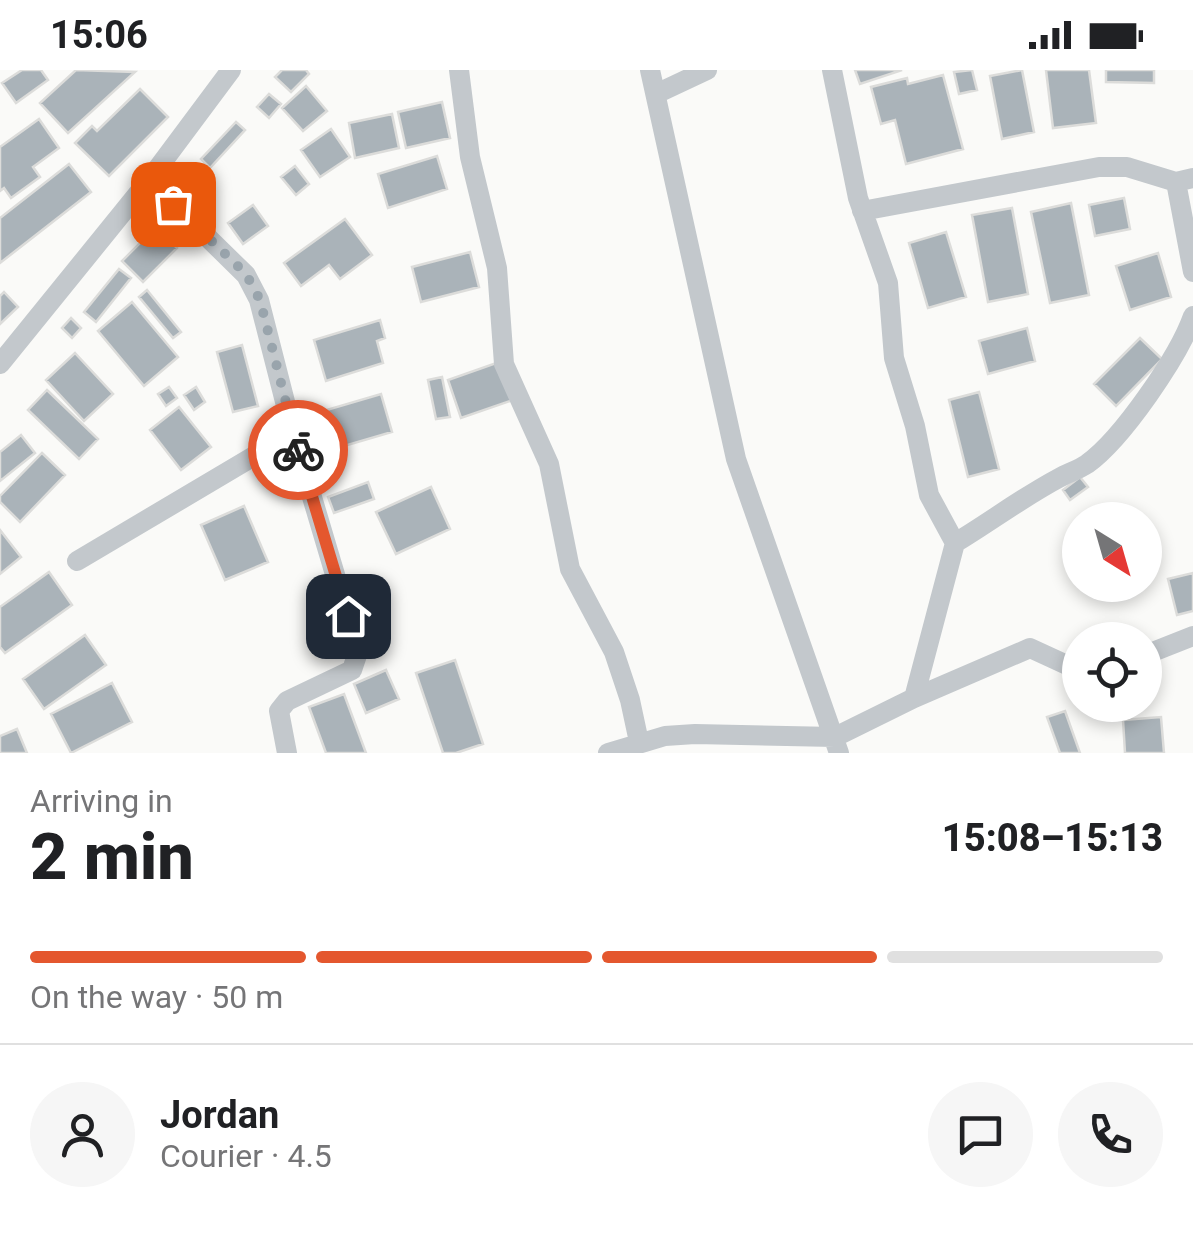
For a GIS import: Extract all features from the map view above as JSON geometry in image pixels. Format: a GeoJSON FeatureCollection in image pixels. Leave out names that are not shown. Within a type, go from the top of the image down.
{"type":"FeatureCollection","features":[{"type":"Feature","properties":{"kind":"street"},"geometry":{"type":"LineString","coordinates":[[0,364],[149,180],[231,70]]}},
{"type":"Feature","properties":{"kind":"street"},"geometry":{"type":"LineString","coordinates":[[459,70],[470,157],[497,268],[504,364],[550,464],[564,552],[614,652],[639,742]]}},
{"type":"Feature","properties":{"kind":"street"},"geometry":{"type":"LineString","coordinates":[[650,70],[736,459],[837,745]]}},
{"type":"Feature","properties":{"kind":"street"},"geometry":{"type":"LineString","coordinates":[[658,94],[707,70]]}},
{"type":"Feature","properties":{"kind":"street"},"geometry":{"type":"LineString","coordinates":[[832,70],[862,211],[888,283],[894,358],[930,494],[955,543],[914,698]]}},
{"type":"Feature","properties":{"kind":"street"},"geometry":{"type":"LineString","coordinates":[[862,211],[1099,167],[1127,167],[1184,180],[1193,272]]}},
{"type":"Feature","properties":{"kind":"street"},"geometry":{"type":"LineString","coordinates":[[149,180],[246,274],[260,300],[294,434],[358,652],[352,670],[288,700],[279,711],[288,753]]}},
{"type":"Feature","properties":{"kind":"street"},"geometry":{"type":"LineString","coordinates":[[955,543],[1101,453],[1185,338],[1193,316]]}},
{"type":"Feature","properties":{"kind":"street"},"geometry":{"type":"LineString","coordinates":[[77,561],[294,434]]}},
{"type":"Feature","properties":{"kind":"street"},"geometry":{"type":"LineString","coordinates":[[1162,648],[1193,636]]}},
{"type":"Feature","properties":{"kind":"street"},"geometry":{"type":"LineString","coordinates":[[608,753],[639,742],[694,734],[837,745],[914,698],[1030,648],[1062,663]]}},
{"type":"Feature","properties":{"kind":"building"},"geometry":{"type":"Polygon","coordinates":[[[22,70],[41,70],[48,80],[16,103],[2,83],[22,70]]]}},
{"type":"Feature","properties":{"kind":"building"},"geometry":{"type":"Polygon","coordinates":[[[76,70],[135,72],[68,133],[40,103],[76,70]]]}},
{"type":"Feature","properties":{"kind":"building"},"geometry":{"type":"Polygon","coordinates":[[[282,70],[306,70],[309,74],[291,92],[275,77],[282,70]]]}},
{"type":"Feature","properties":{"kind":"building"},"geometry":{"type":"Polygon","coordinates":[[[855,70],[902,70],[860,84],[855,70]]]}},
{"type":"Feature","properties":{"kind":"building"},"geometry":{"type":"Polygon","coordinates":[[[972,70],[977,90],[959,94],[954,72],[972,70]]]}},
{"type":"Feature","properties":{"kind":"building"},"geometry":{"type":"Polygon","coordinates":[[[1022,70],[1034,132],[1002,139],[990,76],[1022,70]]]}},
{"type":"Feature","properties":{"kind":"building"},"geometry":{"type":"Polygon","coordinates":[[[1046,70],[1089,70],[1096,123],[1053,128],[1046,70]]]}},
{"type":"Feature","properties":{"kind":"building"},"geometry":{"type":"Polygon","coordinates":[[[1106,70],[1154,70],[1154,83],[1106,82],[1106,70]]]}},
{"type":"Feature","properties":{"kind":"building"},"geometry":{"type":"Polygon","coordinates":[[[943,75],[963,149],[906,164],[895,120],[881,124],[871,87],[907,78],[908,84],[943,75]]]}},
{"type":"Feature","properties":{"kind":"building"},"geometry":{"type":"Polygon","coordinates":[[[306,86],[327,111],[303,131],[282,108],[306,86]]]}},
{"type":"Feature","properties":{"kind":"building"},"geometry":{"type":"Polygon","coordinates":[[[140,89],[168,117],[109,176],[75,143],[92,126],[97,131],[140,89]]]}},
{"type":"Feature","properties":{"kind":"building"},"geometry":{"type":"Polygon","coordinates":[[[269,94],[281,104],[269,118],[257,107],[269,94]]]}},
{"type":"Feature","properties":{"kind":"building"},"geometry":{"type":"Polygon","coordinates":[[[442,102],[450,138],[406,148],[398,112],[442,102]]]}},
{"type":"Feature","properties":{"kind":"building"},"geometry":{"type":"Polygon","coordinates":[[[392,114],[399,148],[355,158],[349,123],[392,114]]]}},
{"type":"Feature","properties":{"kind":"building"},"geometry":{"type":"Polygon","coordinates":[[[39,119],[59,148],[33,167],[40,177],[11,198],[4,188],[0,191],[0,147],[39,119]]]}},
{"type":"Feature","properties":{"kind":"building"},"geometry":{"type":"Polygon","coordinates":[[[236,122],[245,130],[210,168],[201,159],[236,122]]]}},
{"type":"Feature","properties":{"kind":"building"},"geometry":{"type":"Polygon","coordinates":[[[331,129],[350,157],[320,177],[301,150],[331,129]]]}},
{"type":"Feature","properties":{"kind":"building"},"geometry":{"type":"Polygon","coordinates":[[[437,156],[447,189],[388,208],[378,174],[437,156]]]}},
{"type":"Feature","properties":{"kind":"building"},"geometry":{"type":"Polygon","coordinates":[[[69,164],[91,192],[0,263],[0,218],[69,164]]]}},
{"type":"Feature","properties":{"kind":"building"},"geometry":{"type":"Polygon","coordinates":[[[295,166],[309,184],[296,195],[281,177],[295,166]]]}},
{"type":"Feature","properties":{"kind":"building"},"geometry":{"type":"Polygon","coordinates":[[[1124,198],[1130,229],[1095,236],[1089,205],[1124,198]]]}},
{"type":"Feature","properties":{"kind":"building"},"geometry":{"type":"Polygon","coordinates":[[[1071,203],[1089,295],[1050,303],[1031,212],[1071,203]]]}},
{"type":"Feature","properties":{"kind":"building"},"geometry":{"type":"Polygon","coordinates":[[[253,205],[268,226],[243,244],[228,223],[253,205]]]}},
{"type":"Feature","properties":{"kind":"building"},"geometry":{"type":"Polygon","coordinates":[[[1012,208],[1028,294],[988,302],[972,215],[1012,208]]]}},
{"type":"Feature","properties":{"kind":"building"},"geometry":{"type":"Polygon","coordinates":[[[345,219],[372,255],[340,279],[329,265],[301,286],[284,263],[345,219]]]}},
{"type":"Feature","properties":{"kind":"building"},"geometry":{"type":"Polygon","coordinates":[[[156,227],[177,248],[143,282],[122,261],[156,227]]]}},
{"type":"Feature","properties":{"kind":"building"},"geometry":{"type":"Polygon","coordinates":[[[946,232],[966,297],[928,308],[909,243],[946,232]]]}},
{"type":"Feature","properties":{"kind":"building"},"geometry":{"type":"Polygon","coordinates":[[[470,252],[479,287],[421,302],[412,267],[470,252]]]}},
{"type":"Feature","properties":{"kind":"building"},"geometry":{"type":"Polygon","coordinates":[[[1158,253],[1171,297],[1130,310],[1116,266],[1158,253]]]}},
{"type":"Feature","properties":{"kind":"building"},"geometry":{"type":"Polygon","coordinates":[[[119,269],[131,278],[96,322],[84,312],[119,269]]]}},
{"type":"Feature","properties":{"kind":"building"},"geometry":{"type":"Polygon","coordinates":[[[147,290],[181,332],[173,338],[139,297],[147,290]]]}},
{"type":"Feature","properties":{"kind":"building"},"geometry":{"type":"Polygon","coordinates":[[[4,292],[18,307],[0,324],[0,296],[4,292]]]}},
{"type":"Feature","properties":{"kind":"building"},"geometry":{"type":"Polygon","coordinates":[[[132,302],[178,357],[144,386],[98,331],[132,302]]]}},
{"type":"Feature","properties":{"kind":"building"},"geometry":{"type":"Polygon","coordinates":[[[71,318],[81,328],[72,338],[62,328],[71,318]]]}},
{"type":"Feature","properties":{"kind":"building"},"geometry":{"type":"Polygon","coordinates":[[[380,320],[385,338],[377,341],[383,363],[326,381],[314,340],[380,320]]]}},
{"type":"Feature","properties":{"kind":"building"},"geometry":{"type":"Polygon","coordinates":[[[1027,328],[1035,361],[988,374],[979,341],[1027,328]]]}},
{"type":"Feature","properties":{"kind":"building"},"geometry":{"type":"Polygon","coordinates":[[[1140,338],[1162,359],[1116,406],[1094,384],[1140,338]]]}},
{"type":"Feature","properties":{"kind":"building"},"geometry":{"type":"Polygon","coordinates":[[[242,345],[258,406],[233,412],[217,352],[242,345]]]}},
{"type":"Feature","properties":{"kind":"building"},"geometry":{"type":"Polygon","coordinates":[[[75,353],[113,394],[84,421],[46,380],[75,353]]]}},
{"type":"Feature","properties":{"kind":"building"},"geometry":{"type":"Polygon","coordinates":[[[499,362],[513,400],[461,418],[448,380],[499,362]]]}},
{"type":"Feature","properties":{"kind":"building"},"geometry":{"type":"Polygon","coordinates":[[[442,377],[450,417],[436,419],[428,380],[442,377]]]}},
{"type":"Feature","properties":{"kind":"building"},"geometry":{"type":"Polygon","coordinates":[[[169,387],[177,398],[166,406],[158,394],[169,387]]]}},
{"type":"Feature","properties":{"kind":"building"},"geometry":{"type":"Polygon","coordinates":[[[196,387],[205,402],[194,410],[184,395],[196,387]]]}},
{"type":"Feature","properties":{"kind":"building"},"geometry":{"type":"Polygon","coordinates":[[[47,390],[98,439],[79,459],[28,410],[47,390]]]}},
{"type":"Feature","properties":{"kind":"building"},"geometry":{"type":"Polygon","coordinates":[[[979,392],[999,469],[968,477],[949,400],[979,392]]]}},
{"type":"Feature","properties":{"kind":"building"},"geometry":{"type":"Polygon","coordinates":[[[381,394],[392,432],[334,449],[323,411],[381,394]]]}},
{"type":"Feature","properties":{"kind":"building"},"geometry":{"type":"Polygon","coordinates":[[[179,407],[211,447],[181,470],[150,430],[179,407]]]}},
{"type":"Feature","properties":{"kind":"building"},"geometry":{"type":"Polygon","coordinates":[[[21,435],[35,453],[0,481],[0,452],[21,435]]]}},
{"type":"Feature","properties":{"kind":"building"},"geometry":{"type":"Polygon","coordinates":[[[42,453],[65,475],[20,522],[0,502],[0,496],[42,453]]]}},
{"type":"Feature","properties":{"kind":"building"},"geometry":{"type":"Polygon","coordinates":[[[1080,477],[1088,487],[1070,500],[1063,490],[1080,477]]]}},
{"type":"Feature","properties":{"kind":"building"},"geometry":{"type":"Polygon","coordinates":[[[368,482],[374,499],[334,513],[328,497],[368,482]]]}},
{"type":"Feature","properties":{"kind":"building"},"geometry":{"type":"Polygon","coordinates":[[[431,487],[450,529],[396,554],[376,512],[431,487]]]}},
{"type":"Feature","properties":{"kind":"building"},"geometry":{"type":"Polygon","coordinates":[[[244,506],[268,562],[225,580],[201,525],[244,506]]]}},
{"type":"Feature","properties":{"kind":"building"},"geometry":{"type":"Polygon","coordinates":[[[0,530],[21,557],[0,574],[0,530]]]}},
{"type":"Feature","properties":{"kind":"building"},"geometry":{"type":"Polygon","coordinates":[[[49,572],[72,605],[5,653],[0,647],[0,607],[49,572]]]}},
{"type":"Feature","properties":{"kind":"building"},"geometry":{"type":"Polygon","coordinates":[[[1193,573],[1193,611],[1177,615],[1168,579],[1193,573]]]}},
{"type":"Feature","properties":{"kind":"building"},"geometry":{"type":"Polygon","coordinates":[[[85,635],[106,665],[44,709],[23,679],[85,635]]]}},
{"type":"Feature","properties":{"kind":"building"},"geometry":{"type":"Polygon","coordinates":[[[455,660],[483,744],[443,753],[416,673],[455,660]]]}},
{"type":"Feature","properties":{"kind":"building"},"geometry":{"type":"Polygon","coordinates":[[[386,670],[399,699],[366,713],[354,684],[386,670]]]}},
{"type":"Feature","properties":{"kind":"building"},"geometry":{"type":"Polygon","coordinates":[[[112,683],[132,722],[71,753],[51,714],[112,683]]]}},
{"type":"Feature","properties":{"kind":"building"},"geometry":{"type":"Polygon","coordinates":[[[344,694],[366,753],[326,753],[309,707],[344,694]]]}},
{"type":"Feature","properties":{"kind":"building"},"geometry":{"type":"Polygon","coordinates":[[[1062,712],[1062,722],[1069,722],[1080,753],[1060,753],[1047,717],[1062,712]]]}},
{"type":"Feature","properties":{"kind":"building"},"geometry":{"type":"Polygon","coordinates":[[[1123,722],[1161,722],[1164,753],[1125,753],[1123,722]]]}},
{"type":"Feature","properties":{"kind":"building"},"geometry":{"type":"Polygon","coordinates":[[[17,729],[27,753],[0,753],[0,736],[17,729]]]}},
{"type":"Feature","properties":{"kind":"way so far"},"geometry":{"type":"LineString","coordinates":[[173,204],[246,274],[260,300],[298,450]]}},
{"type":"Feature","properties":{"kind":"route"},"geometry":{"type":"LineString","coordinates":[[298,450],[348,616]]}}]}
